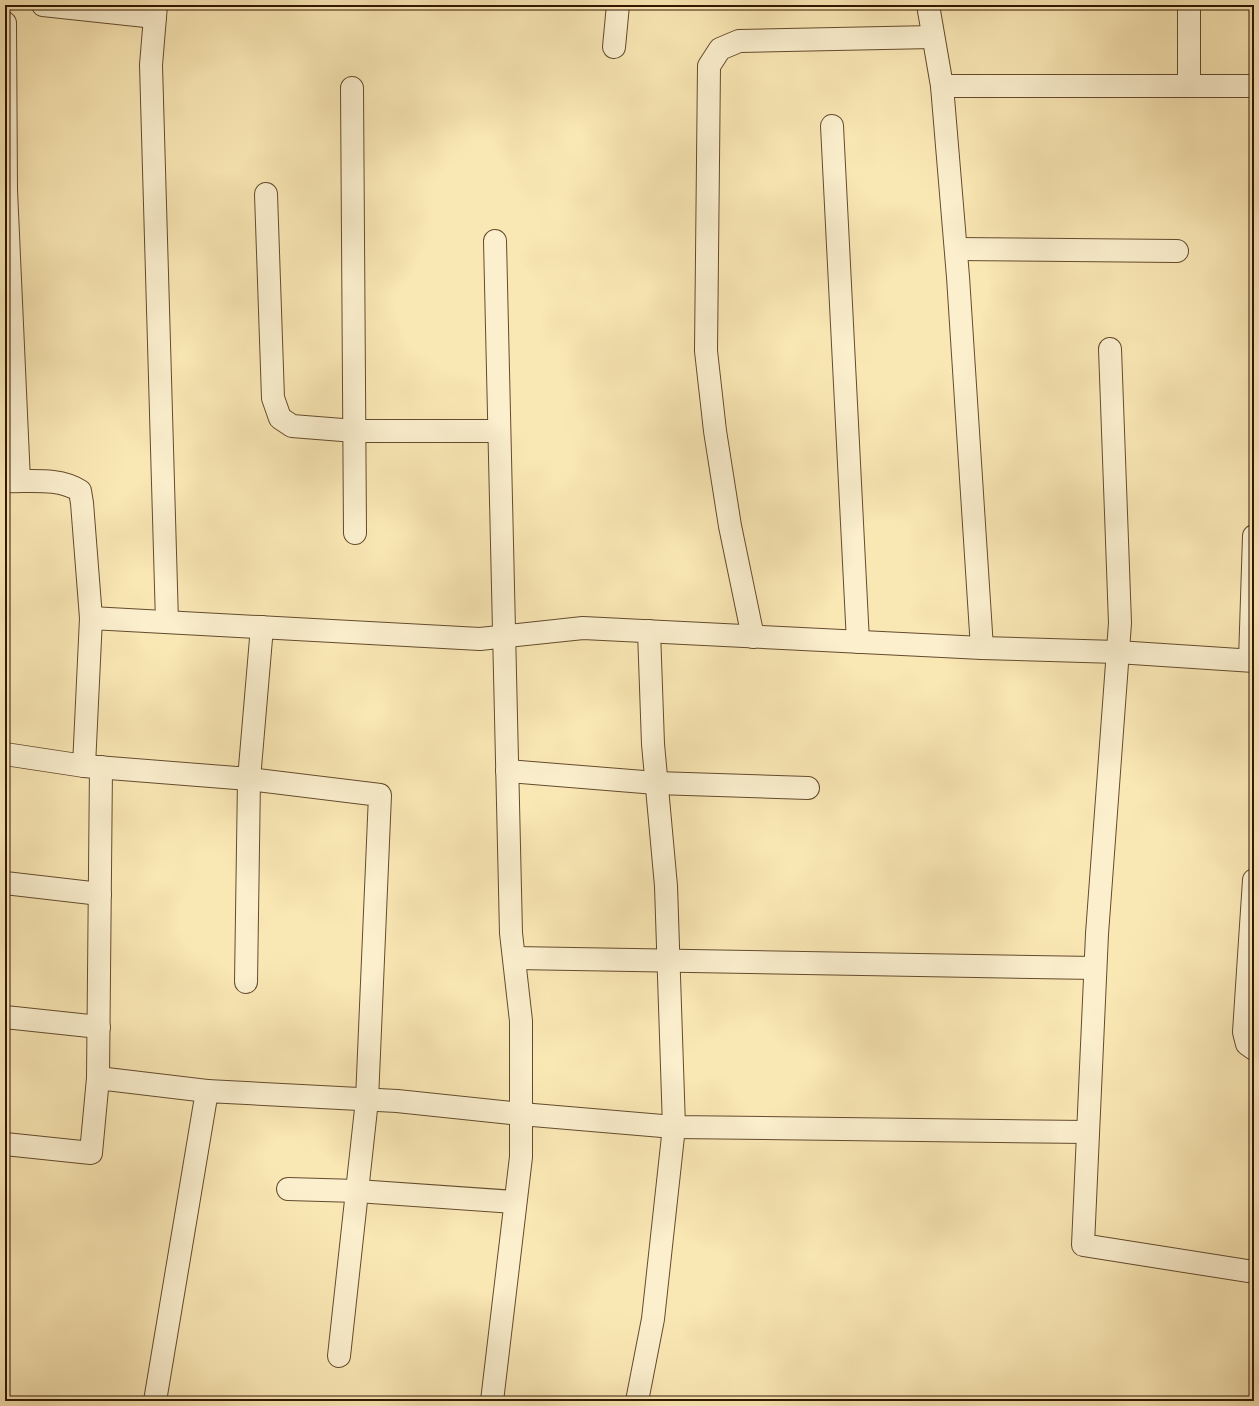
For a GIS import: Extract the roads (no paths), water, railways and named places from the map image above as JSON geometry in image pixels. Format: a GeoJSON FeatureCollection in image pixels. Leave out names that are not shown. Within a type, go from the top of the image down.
{"type":"FeatureCollection","features":[{"type":"Feature","properties":{"kind":"street"},"geometry":{"type":"LineString","coordinates":[[43,5],[156,11],[151,65],[166,622]]}},
{"type":"Feature","properties":{"kind":"street"},"geometry":{"type":"LineString","coordinates":[[614,47],[618,5]]}},
{"type":"Feature","properties":{"kind":"street"},"geometry":{"type":"LineString","coordinates":[[928,5],[942,86],[956,249],[982,648]]}},
{"type":"Feature","properties":{"kind":"street"},"geometry":{"type":"LineString","coordinates":[[1189,86],[1190,5]]}},
{"type":"Feature","properties":{"kind":"street"},"geometry":{"type":"LineString","coordinates":[[5,24],[6,190],[12,481],[61,483],[71,485],[80,491],[91,618],[92,767],[100,894],[98,1078],[91,1152],[5,1144]]}},
{"type":"Feature","properties":{"kind":"street"},"geometry":{"type":"LineString","coordinates":[[753,637],[729,518],[715,431],[706,351],[709,66],[720,49],[739,41],[933,37]]}},
{"type":"Feature","properties":{"kind":"street"},"geometry":{"type":"LineString","coordinates":[[942,86],[1254,86]]}},
{"type":"Feature","properties":{"kind":"street"},"geometry":{"type":"LineString","coordinates":[[352,88],[355,533]]}},
{"type":"Feature","properties":{"kind":"street"},"geometry":{"type":"LineString","coordinates":[[832,126],[858,642]]}},
{"type":"Feature","properties":{"kind":"street"},"geometry":{"type":"LineString","coordinates":[[266,194],[272,398],[280,418],[292,426],[355,431],[499,431]]}},
{"type":"Feature","properties":{"kind":"street"},"geometry":{"type":"LineString","coordinates":[[492,1401],[521,1157],[521,1022],[511,933],[495,241]]}},
{"type":"Feature","properties":{"kind":"street"},"geometry":{"type":"LineString","coordinates":[[956,249],[1177,251]]}},
{"type":"Feature","properties":{"kind":"street"},"geometry":{"type":"LineString","coordinates":[[1110,349],[1120,623],[1095,968],[1083,1245],[1254,1272]]}},
{"type":"Feature","properties":{"kind":"street"},"geometry":{"type":"LineString","coordinates":[[91,618],[480,639],[584,628],[982,648],[1117,652],[1252,661],[1254,536]]}},
{"type":"Feature","properties":{"kind":"street"},"geometry":{"type":"LineString","coordinates":[[246,982],[249,779],[262,627]]}},
{"type":"Feature","properties":{"kind":"street"},"geometry":{"type":"LineString","coordinates":[[637,1401],[653,1319],[674,1127],[666,886],[653,744],[649,631]]}},
{"type":"Feature","properties":{"kind":"street"},"geometry":{"type":"LineString","coordinates":[[5,754],[92,767],[249,779],[380,795],[367,1100],[339,1356]]}},
{"type":"Feature","properties":{"kind":"street"},"geometry":{"type":"LineString","coordinates":[[507,771],[656,783],[808,788]]}},
{"type":"Feature","properties":{"kind":"street"},"geometry":{"type":"LineString","coordinates":[[1254,880],[1244,1032],[1247,1044],[1254,1049]]}},
{"type":"Feature","properties":{"kind":"street"},"geometry":{"type":"LineString","coordinates":[[5,883],[100,894]]}},
{"type":"Feature","properties":{"kind":"street"},"geometry":{"type":"LineString","coordinates":[[515,958],[1095,968]]}},
{"type":"Feature","properties":{"kind":"street"},"geometry":{"type":"LineString","coordinates":[[5,1017],[99,1027]]}},
{"type":"Feature","properties":{"kind":"street"},"geometry":{"type":"LineString","coordinates":[[98,1078],[206,1091],[398,1101],[521,1114],[674,1127],[1088,1132]]}},
{"type":"Feature","properties":{"kind":"street"},"geometry":{"type":"LineString","coordinates":[[155,1401],[206,1091]]}},
{"type":"Feature","properties":{"kind":"street"},"geometry":{"type":"LineString","coordinates":[[288,1189],[357,1191],[515,1202]]}}]}
